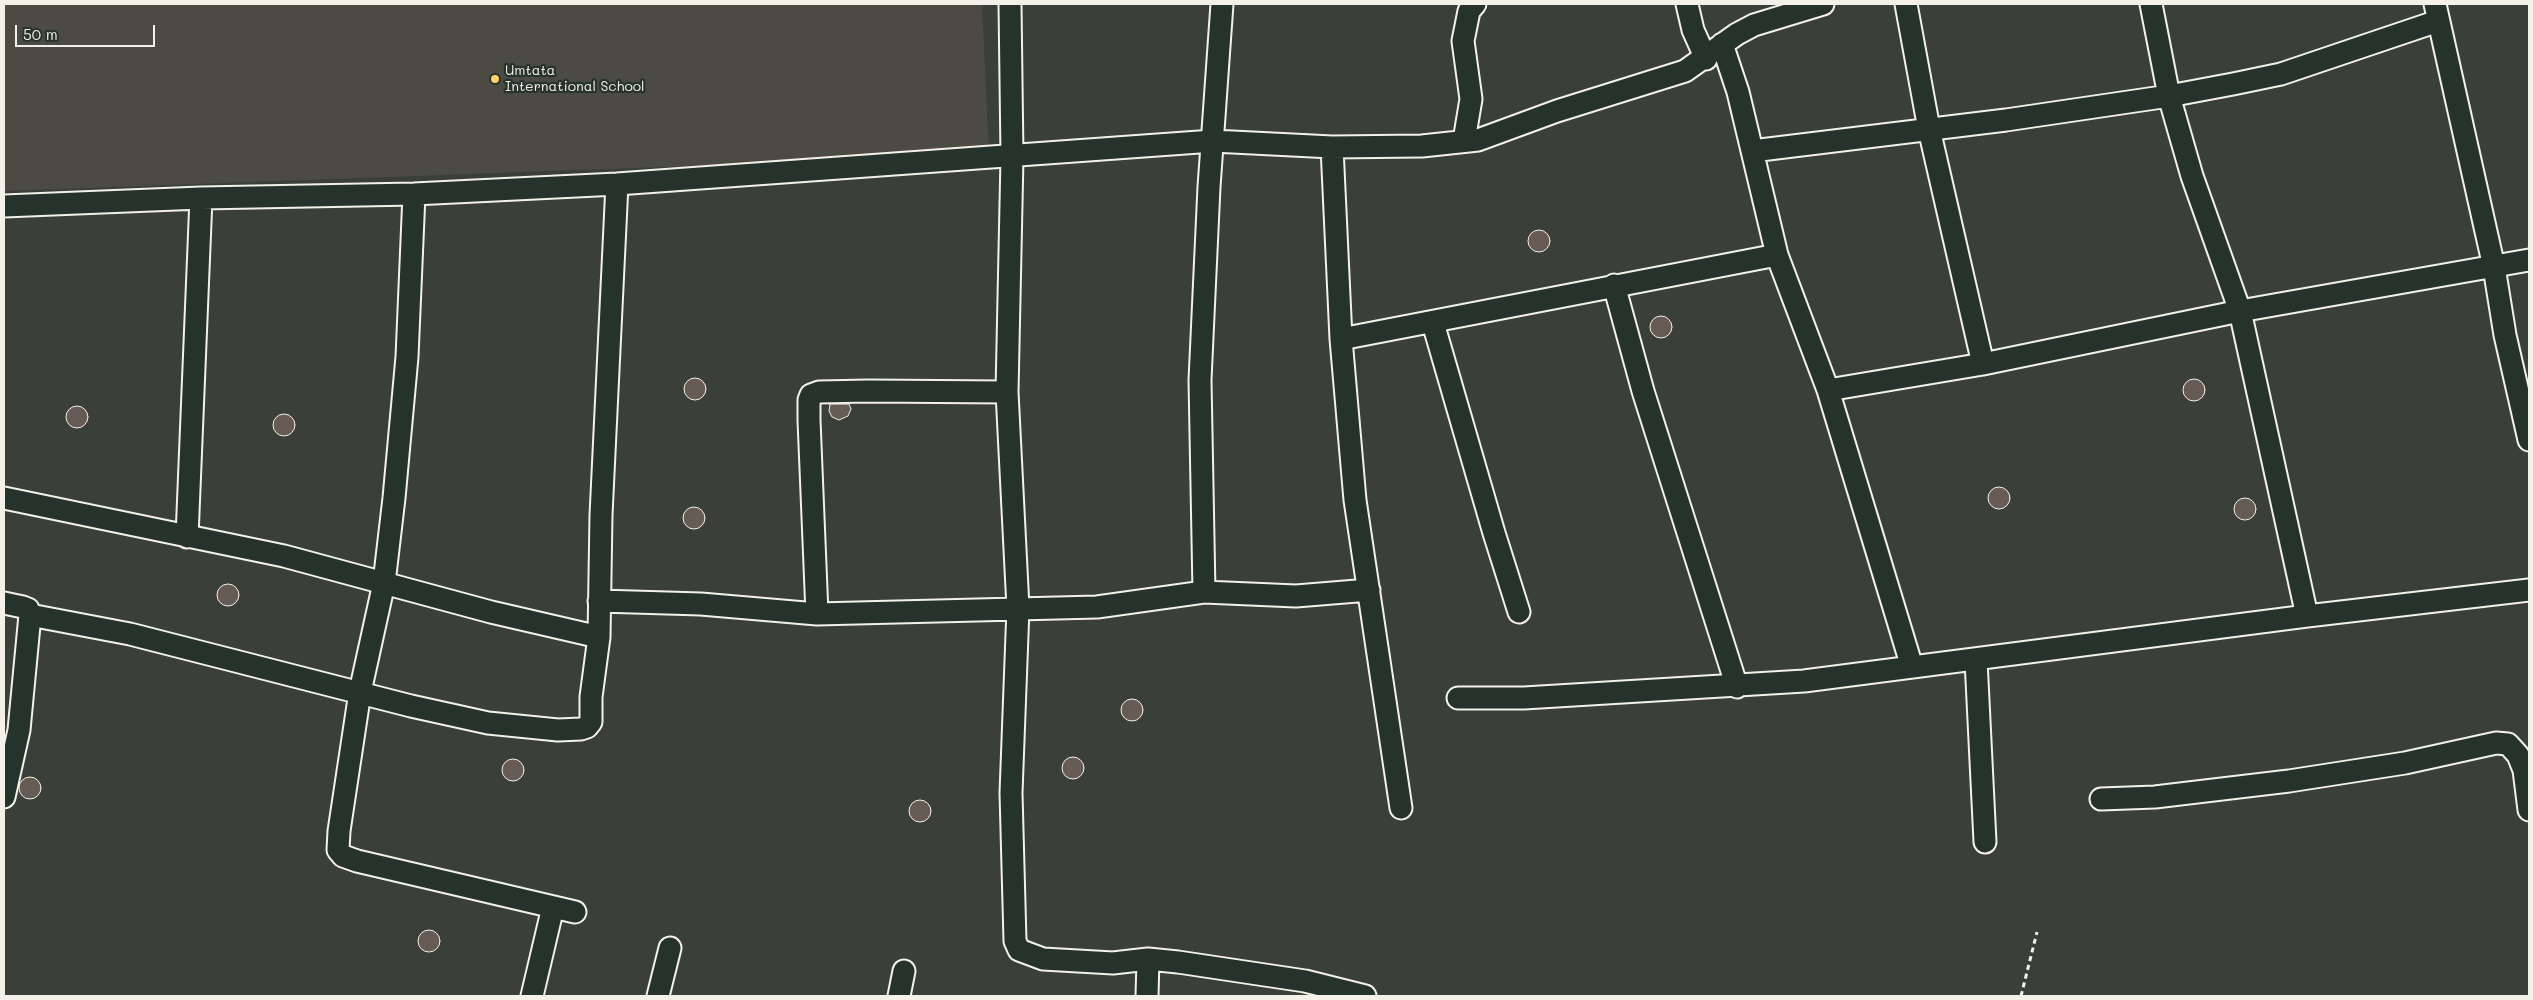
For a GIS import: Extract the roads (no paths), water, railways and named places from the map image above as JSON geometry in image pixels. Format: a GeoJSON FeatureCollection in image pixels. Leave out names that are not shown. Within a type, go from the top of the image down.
{"type":"FeatureCollection","features":[{"type":"Feature","properties":{"kind":"street"},"geometry":{"type":"LineString","coordinates":[[1010,4],[1012,157],[1007,392],[1018,608],[1011,793],[1015,941],[1019,950],[1028,955],[1043,959],[1113,963],[1148,959],[1178,962],[1305,982],[1365,996]]}},
{"type":"Feature","properties":{"kind":"street"},"geometry":{"type":"LineString","coordinates":[[1204,592],[1200,380],[1222,4]]}},
{"type":"Feature","properties":{"kind":"street"},"geometry":{"type":"LineString","coordinates":[[1464,141],[1471,99],[1464,41],[1468,11],[1475,4]]}},
{"type":"Feature","properties":{"kind":"street"},"geometry":{"type":"LineString","coordinates":[[1687,4],[1694,30],[1706,59]]}},
{"type":"Feature","properties":{"kind":"street"},"geometry":{"type":"LineString","coordinates":[[4,206],[201,198],[414,194],[617,184],[1213,141],[1332,147],[1422,146],[1478,140],[1557,111],[1676,75],[1706,59],[1722,44],[1754,25],[1823,4]]}},
{"type":"Feature","properties":{"kind":"street"},"geometry":{"type":"LineString","coordinates":[[1906,4],[1929,129],[1983,364]]}},
{"type":"Feature","properties":{"kind":"street"},"geometry":{"type":"LineString","coordinates":[[2151,4],[2170,96],[2192,176],[2240,311],[2306,616]]}},
{"type":"Feature","properties":{"kind":"street"},"geometry":{"type":"LineString","coordinates":[[1752,151],[2170,96],[2281,74],[2437,13],[2494,268],[2505,335],[2529,440]]}},
{"type":"Feature","properties":{"kind":"street"},"geometry":{"type":"LineString","coordinates":[[1722,44],[1738,92],[1777,255],[1828,390],[1912,667]]}},
{"type":"Feature","properties":{"kind":"street"},"geometry":{"type":"LineString","coordinates":[[1332,147],[1341,339],[1355,500],[1401,808]]}},
{"type":"Feature","properties":{"kind":"street"},"geometry":{"type":"LineString","coordinates":[[30,615],[130,634],[488,723],[558,730],[581,729],[591,722],[591,697],[598,637],[617,184]]}},
{"type":"Feature","properties":{"kind":"street"},"geometry":{"type":"LineString","coordinates":[[414,194],[407,357],[384,583],[360,692],[339,831],[338,844],[340,853],[350,859],[575,912]]}},
{"type":"Feature","properties":{"kind":"street"},"geometry":{"type":"LineString","coordinates":[[187,536],[201,198]]}},
{"type":"Feature","properties":{"kind":"street"},"geometry":{"type":"LineString","coordinates":[[1341,339],[1433,323],[1777,255]]}},
{"type":"Feature","properties":{"kind":"street"},"geometry":{"type":"LineString","coordinates":[[1828,390],[1983,364],[2240,311],[2494,268],[2529,260]]}},
{"type":"Feature","properties":{"kind":"street"},"geometry":{"type":"LineString","coordinates":[[1614,286],[1643,391],[1737,686]]}},
{"type":"Feature","properties":{"kind":"street"},"geometry":{"type":"LineString","coordinates":[[1433,323],[1494,534],[1519,612]]}},
{"type":"Feature","properties":{"kind":"street"},"geometry":{"type":"LineString","coordinates":[[817,614],[809,420],[809,400],[811,395],[820,392],[868,391],[1007,392]]}},
{"type":"Feature","properties":{"kind":"street"},"geometry":{"type":"LineString","coordinates":[[4,498],[284,556],[491,612],[598,637]]}},
{"type":"Feature","properties":{"kind":"street"},"geometry":{"type":"LineString","coordinates":[[599,601],[701,604],[817,614],[1097,607],[1204,592],[1296,596],[1369,590]]}},
{"type":"Feature","properties":{"kind":"street"},"geometry":{"type":"LineString","coordinates":[[1458,698],[1524,698],[1737,686],[1976,660],[2306,616],[2529,590]]}},
{"type":"Feature","properties":{"kind":"street"},"geometry":{"type":"LineString","coordinates":[[4,603],[28,609],[30,615],[19,730],[4,797]]}},
{"type":"Feature","properties":{"kind":"street"},"geometry":{"type":"LineString","coordinates":[[1976,660],[1986,842]]}},
{"type":"Feature","properties":{"kind":"street"},"geometry":{"type":"LineString","coordinates":[[2101,798],[2164,796],[2289,781],[2405,763],[2496,743],[2508,744],[2518,755],[2524,770],[2529,810]]}},
{"type":"Feature","properties":{"kind":"street"},"geometry":{"type":"LineString","coordinates":[[532,996],[553,907]]}},
{"type":"Feature","properties":{"kind":"street"},"geometry":{"type":"LineString","coordinates":[[658,996],[670,948]]}},
{"type":"Feature","properties":{"kind":"street"},"geometry":{"type":"LineString","coordinates":[[1147,996],[1148,959]]}},
{"type":"Feature","properties":{"kind":"street"},"geometry":{"type":"LineString","coordinates":[[899,996],[904,971]]}},
{"type":"Feature","properties":{"kind":"place","name":"Umtata International School"},"geometry":{"type":"Point","coordinates":[495,79]}}]}
